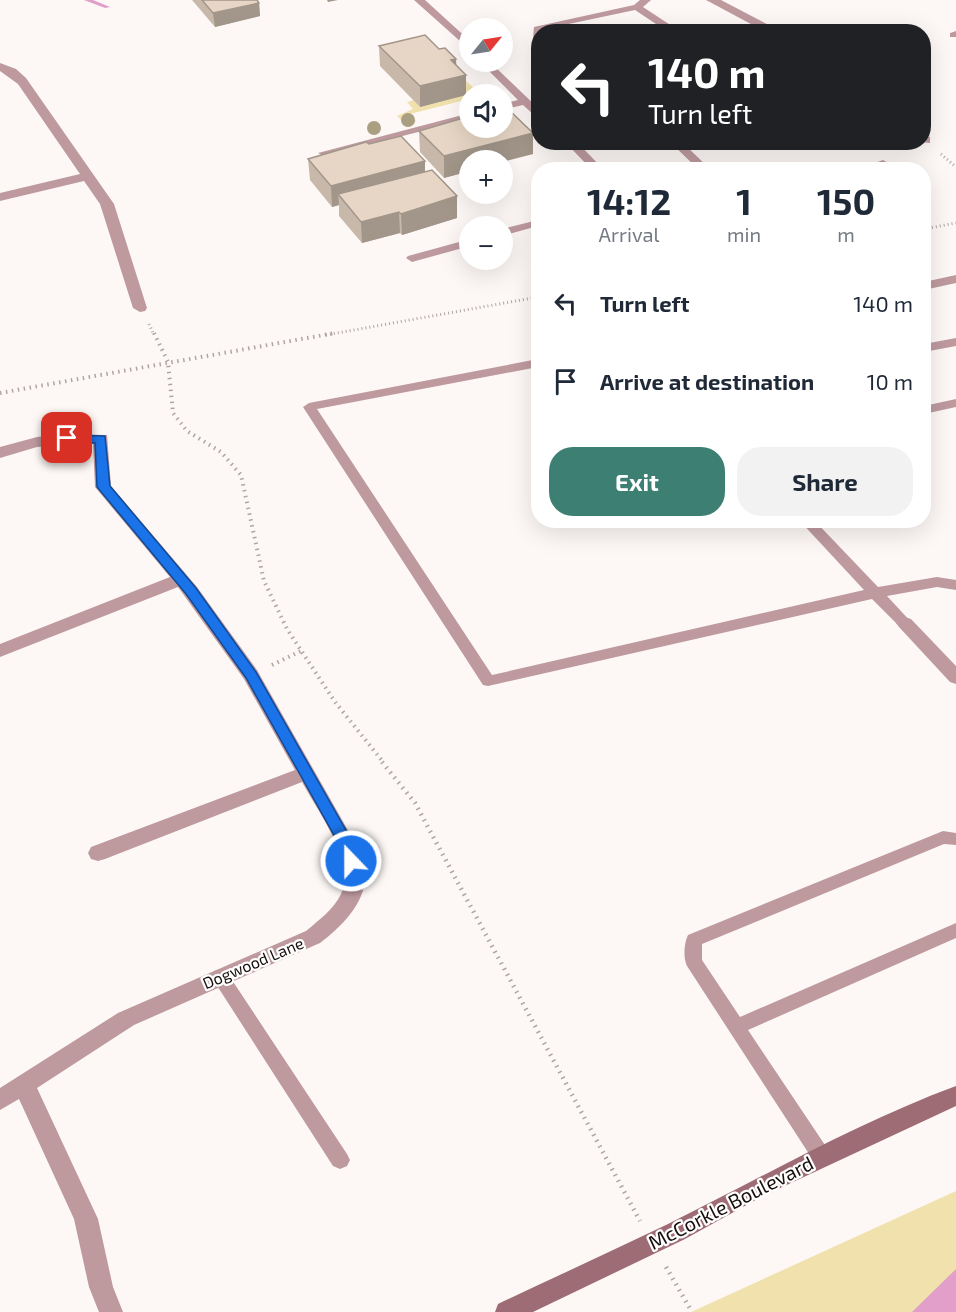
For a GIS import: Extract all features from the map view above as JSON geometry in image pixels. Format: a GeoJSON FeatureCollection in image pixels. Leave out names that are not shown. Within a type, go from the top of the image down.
{"type":"FeatureCollection","features":[{"type":"Feature","properties":{"kind":"street"},"geometry":{"type":"LineString","coordinates":[[712,0],[760,24]]}},
{"type":"Feature","properties":{"kind":"street"},"geometry":{"type":"LineString","coordinates":[[0,67],[12,72],[22,81],[107,204],[140,308]]}},
{"type":"Feature","properties":{"kind":"street"},"geometry":{"type":"LineString","coordinates":[[0,197],[88,176]]}},
{"type":"Feature","properties":{"kind":"street","name":"Dogwood Lane"},"geometry":{"type":"LineString","coordinates":[[0,453],[20,445],[50,438],[101,439],[103,487],[181,579],[251,675],[347,846],[355,875],[350,894],[337,918],[313,937],[126,1019],[0,1100]]}},
{"type":"Feature","properties":{"kind":"street"},"geometry":{"type":"LineString","coordinates":[[0,651],[181,579]]}},
{"type":"Feature","properties":{"kind":"street"},"geometry":{"type":"LineString","coordinates":[[905,623],[956,677]]}},
{"type":"Feature","properties":{"kind":"street"},"geometry":{"type":"LineString","coordinates":[[98,853],[306,773]]}},
{"type":"Feature","properties":{"kind":"street"},"geometry":{"type":"LineString","coordinates":[[24,1085],[86,1220],[101,1287],[111,1312]]}},
{"type":"Feature","properties":{"kind":"street","name":"McCorkle Boulevard"},"geometry":{"type":"LineString","coordinates":[[507,1312],[822,1157],[956,1096]]}},
{"type":"Feature","properties":{"kind":"lane"},"geometry":{"type":"LineString","coordinates":[[420,0],[459,37]]}},
{"type":"Feature","properties":{"kind":"lane"},"geometry":{"type":"LineString","coordinates":[[614,1],[642,3],[667,24]]}},
{"type":"Feature","properties":{"kind":"lane"},"geometry":{"type":"LineString","coordinates":[[555,24],[642,3]]}},
{"type":"Feature","properties":{"kind":"lane"},"geometry":{"type":"LineString","coordinates":[[496,72],[531,106]]}},
{"type":"Feature","properties":{"kind":"lane"},"geometry":{"type":"LineString","coordinates":[[513,104],[526,101]]}},
{"type":"Feature","properties":{"kind":"lane"},"geometry":{"type":"LineString","coordinates":[[323,153],[399,130],[459,118]]}},
{"type":"Feature","properties":{"kind":"lane"},"geometry":{"type":"LineString","coordinates":[[578,150],[591,162]]}},
{"type":"Feature","properties":{"kind":"lane"},"geometry":{"type":"LineString","coordinates":[[684,150],[697,162]]}},
{"type":"Feature","properties":{"kind":"lane"},"geometry":{"type":"LineString","coordinates":[[513,230],[531,225]]}},
{"type":"Feature","properties":{"kind":"lane"},"geometry":{"type":"LineString","coordinates":[[412,258],[459,245]]}},
{"type":"Feature","properties":{"kind":"lane"},"geometry":{"type":"LineString","coordinates":[[931,284],[956,279]]}},
{"type":"Feature","properties":{"kind":"lane"},"geometry":{"type":"LineString","coordinates":[[931,347],[956,342]]}},
{"type":"Feature","properties":{"kind":"lane"},"geometry":{"type":"LineString","coordinates":[[531,364],[309,407],[488,681],[875,593],[937,582],[956,585]]}},
{"type":"Feature","properties":{"kind":"lane"},"geometry":{"type":"LineString","coordinates":[[931,408],[956,403]]}},
{"type":"Feature","properties":{"kind":"lane"},"geometry":{"type":"LineString","coordinates":[[814,528],[905,623]]}},
{"type":"Feature","properties":{"kind":"lane"},"geometry":{"type":"LineString","coordinates":[[822,1157],[693,961],[694,940],[943,837],[956,839]]}},
{"type":"Feature","properties":{"kind":"lane"},"geometry":{"type":"LineString","coordinates":[[737,1027],[956,930]]}},
{"type":"Feature","properties":{"kind":"lane"},"geometry":{"type":"LineString","coordinates":[[220,976],[340,1160]]}},
{"type":"Feature","properties":{"kind":"path"},"geometry":{"type":"LineString","coordinates":[[931,228],[956,223]]}},
{"type":"Feature","properties":{"kind":"path"},"geometry":{"type":"LineString","coordinates":[[0,393],[531,298]]}},
{"type":"Feature","properties":{"kind":"path"},"geometry":{"type":"LineString","coordinates":[[140,308],[168,362],[173,413],[187,431],[221,452],[241,475],[264,581],[287,629],[335,702],[416,803],[651,1243],[692,1312]]}},
{"type":"Feature","properties":{"kind":"path"},"geometry":{"type":"LineString","coordinates":[[251,675],[301,651]]}},
{"type":"Feature","properties":{"kind":"shaded area"},"geometry":{"type":"Polygon","coordinates":[[[463,78],[469,84],[459,84],[459,102],[410,114],[416,121],[413,125],[405,124],[397,116],[413,109],[407,102],[414,100],[420,107],[463,78]]]}},
{"type":"Feature","properties":{"kind":"shaded area"},"geometry":{"type":"Polygon","coordinates":[[[956,1191],[956,1312],[691,1312],[956,1191]]]}},
{"type":"Feature","properties":{"kind":"shaded area"},"geometry":{"type":"Polygon","coordinates":[[[956,1269],[956,1312],[912,1312],[956,1269]]]}},
{"type":"Feature","properties":{"kind":"building"},"geometry":{"type":"Polygon","coordinates":[[[202,0],[257,0],[259,3],[213,13],[202,0]]]}},
{"type":"Feature","properties":{"kind":"building"},"geometry":{"type":"Polygon","coordinates":[[[425,35],[439,49],[445,48],[456,59],[451,60],[459,68],[459,72],[466,75],[420,86],[379,46],[425,35]]]}},
{"type":"Feature","properties":{"kind":"building"},"geometry":{"type":"Polygon","coordinates":[[[513,114],[531,134],[467,150],[459,150],[459,152],[444,156],[419,131],[459,119],[459,138],[513,138],[513,114]]]}},
{"type":"Feature","properties":{"kind":"building"},"geometry":{"type":"Polygon","coordinates":[[[401,136],[425,161],[331,186],[308,159],[366,142],[369,144],[401,136]]]}},
{"type":"Feature","properties":{"kind":"building"},"geometry":{"type":"Polygon","coordinates":[[[432,170],[457,196],[401,214],[399,212],[361,222],[338,194],[432,170]]]}},
{"type":"Feature","properties":{"kind":"waterway"},"geometry":{"type":"LineString","coordinates":[[87,0],[107,7]]}},
{"type":"Feature","properties":{"kind":"route"},"geometry":{"type":"LineString","coordinates":[[67,438],[101,439],[103,487],[191,591],[251,675],[347,846],[351,861]]}}]}
